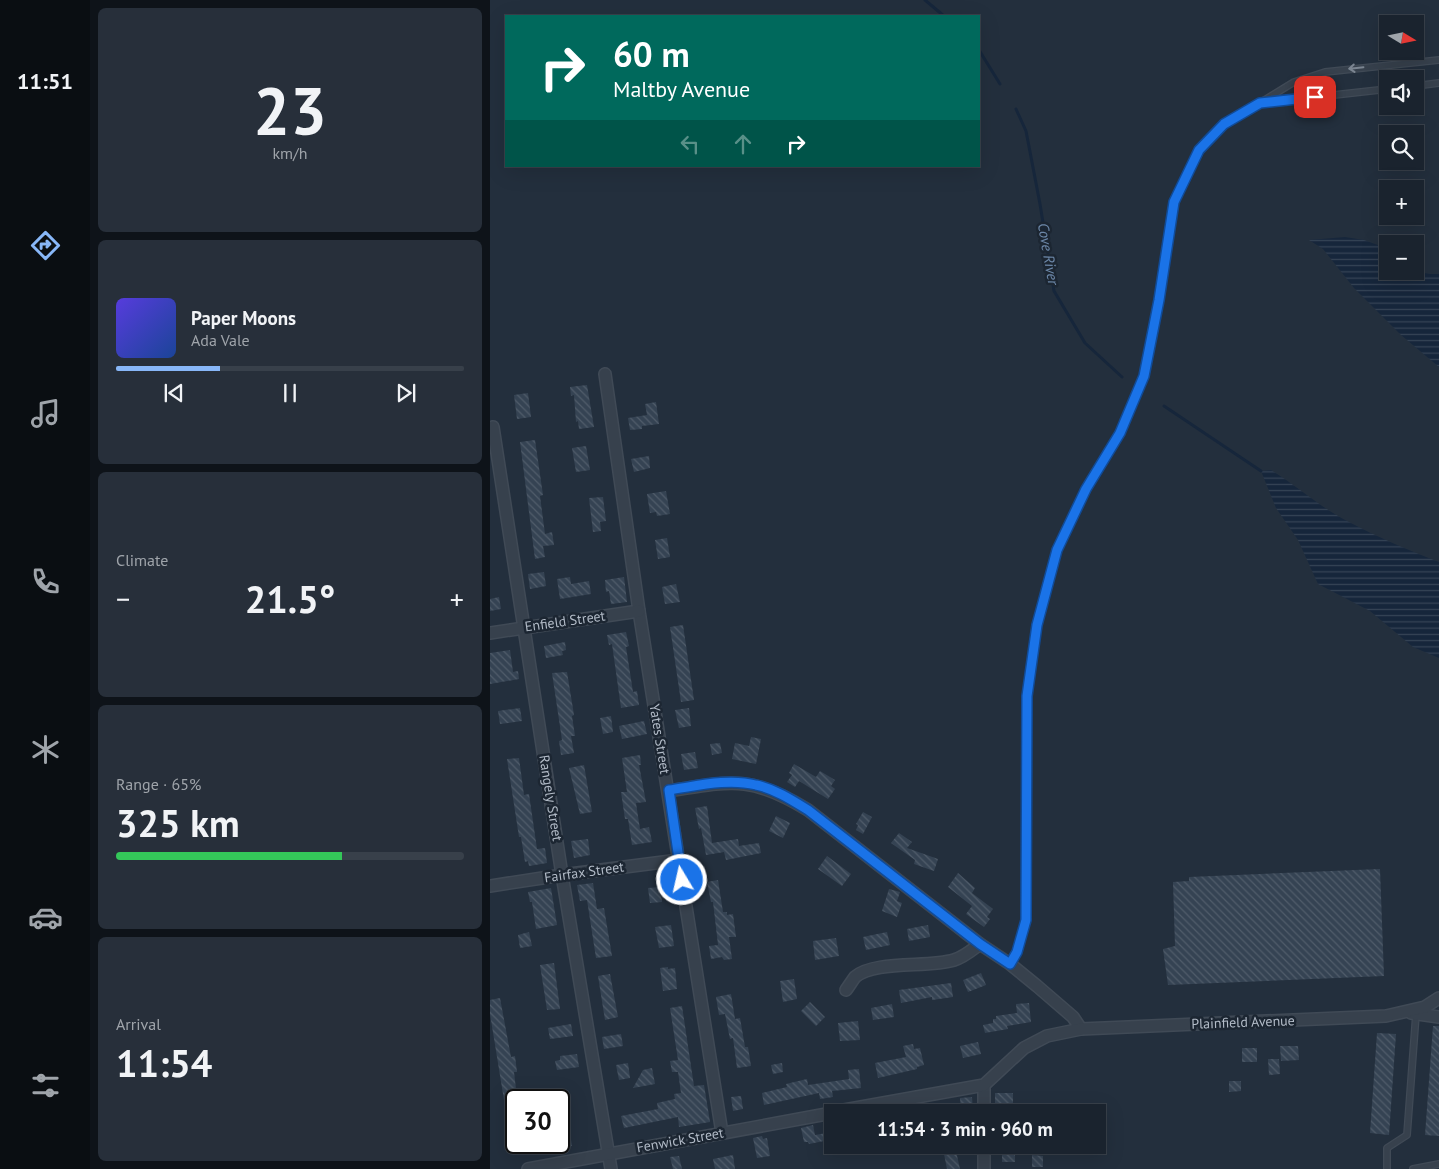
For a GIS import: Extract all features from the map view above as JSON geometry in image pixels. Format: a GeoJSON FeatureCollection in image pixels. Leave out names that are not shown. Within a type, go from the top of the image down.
{"type":"FeatureCollection","features":[{"type":"Feature","properties":{"kind":"street","name":"Yates Street"},"geometry":{"type":"LineString","coordinates":[[605,374],[639,611],[669,790],[722,1133]]}},
{"type":"Feature","properties":{"kind":"street","name":"Rangely Street"},"geometry":{"type":"LineString","coordinates":[[493,427],[562,875],[611,1169]]}},
{"type":"Feature","properties":{"kind":"street","name":"Enfield Street"},"geometry":{"type":"LineString","coordinates":[[490,633],[525,626],[639,611]]}},
{"type":"Feature","properties":{"kind":"street"},"geometry":{"type":"LineString","coordinates":[[669,790],[717,783],[739,782],[768,788],[790,798],[980,944],[1010,964],[1073,1016],[1081,1029],[1047,1036],[1024,1048],[984,1085],[984,1104]]}},
{"type":"Feature","properties":{"kind":"street","name":"Fairfax Street"},"geometry":{"type":"LineString","coordinates":[[490,886],[679,860]]}},
{"type":"Feature","properties":{"kind":"street"},"geometry":{"type":"LineString","coordinates":[[846,990],[856,976],[871,970],[903,965],[936,964],[954,960],[967,954],[980,944]]}},
{"type":"Feature","properties":{"kind":"street","name":"Plainfield Avenue"},"geometry":{"type":"LineString","coordinates":[[1410,1013],[1439,998]]}},
{"type":"Feature","properties":{"kind":"street","name":"Plainfield Avenue"},"geometry":{"type":"LineString","coordinates":[[1081,1029],[1386,1016],[1410,1013],[1439,1017]]}},
{"type":"Feature","properties":{"kind":"street","name":"Fenwick Street"},"geometry":{"type":"LineString","coordinates":[[882,1104],[984,1085]]}},
{"type":"Feature","properties":{"kind":"street","name":"Fenwick Street"},"geometry":{"type":"LineString","coordinates":[[528,1169],[824,1115]]}},
{"type":"Feature","properties":{"kind":"street"},"geometry":{"type":"LineString","coordinates":[[984,1154],[984,1169]]}},
{"type":"Feature","properties":{"kind":"lane"},"geometry":{"type":"LineString","coordinates":[[1010,964],[1017,952],[1026,920],[1027,696],[1037,625],[1057,550],[1086,489],[1120,433],[1144,376],[1159,300],[1174,202],[1199,150],[1224,124],[1294,82],[1325,72],[1439,60]]}},
{"type":"Feature","properties":{"kind":"lane"},"geometry":{"type":"LineString","coordinates":[[1424,85],[1439,83]]}},
{"type":"Feature","properties":{"kind":"lane"},"geometry":{"type":"LineString","coordinates":[[1260,103],[1379,90]]}},
{"type":"Feature","properties":{"kind":"lane"},"geometry":{"type":"LineString","coordinates":[[1387,1169],[1387,1148],[1407,1135],[1410,1013]]}},
{"type":"Feature","properties":{"kind":"lane"},"geometry":{"type":"LineString","coordinates":[[1413,1169],[1439,1164]]}},
{"type":"Feature","properties":{"kind":"water"},"geometry":{"type":"Polygon","coordinates":[[[1345,237],[1364,240],[1379,245],[1379,280],[1424,280],[1424,273],[1439,274],[1439,367],[1401,335],[1354,288],[1323,249],[1309,240],[1345,237]]]}},
{"type":"Feature","properties":{"kind":"water"},"geometry":{"type":"Polygon","coordinates":[[[1271,470],[1347,521],[1439,562],[1439,658],[1413,647],[1370,611],[1318,584],[1298,540],[1276,508],[1261,471],[1271,470]]]}},
{"type":"Feature","properties":{"kind":"building"},"geometry":{"type":"Polygon","coordinates":[[[587,385],[594,427],[579,429],[578,421],[576,422],[574,395],[571,396],[570,387],[587,385]]]}},
{"type":"Feature","properties":{"kind":"building"},"geometry":{"type":"Polygon","coordinates":[[[528,393],[531,417],[517,419],[514,395],[528,393]]]}},
{"type":"Feature","properties":{"kind":"building"},"geometry":{"type":"Polygon","coordinates":[[[656,402],[659,424],[630,430],[628,418],[647,415],[645,404],[656,402]]]}},
{"type":"Feature","properties":{"kind":"building"},"geometry":{"type":"Polygon","coordinates":[[[535,440],[543,495],[540,496],[545,534],[552,532],[554,545],[543,546],[545,557],[535,559],[520,442],[535,440]]]}},
{"type":"Feature","properties":{"kind":"building"},"geometry":{"type":"Polygon","coordinates":[[[586,446],[590,470],[576,472],[572,448],[586,446]]]}},
{"type":"Feature","properties":{"kind":"building"},"geometry":{"type":"Polygon","coordinates":[[[649,456],[650,468],[634,472],[631,459],[649,456]]]}},
{"type":"Feature","properties":{"kind":"building"},"geometry":{"type":"Polygon","coordinates":[[[666,491],[670,514],[657,516],[656,512],[650,513],[647,494],[666,491]]]}},
{"type":"Feature","properties":{"kind":"building"},"geometry":{"type":"Polygon","coordinates":[[[603,497],[606,521],[600,522],[601,531],[593,532],[589,498],[603,497]]]}},
{"type":"Feature","properties":{"kind":"building"},"geometry":{"type":"Polygon","coordinates":[[[667,538],[670,557],[658,559],[655,540],[667,538]]]}},
{"type":"Feature","properties":{"kind":"building"},"geometry":{"type":"Polygon","coordinates":[[[544,572],[546,586],[530,589],[528,574],[544,572]]]}},
{"type":"Feature","properties":{"kind":"building"},"geometry":{"type":"Polygon","coordinates":[[[570,577],[571,584],[589,581],[591,594],[560,599],[557,579],[570,577]]]}},
{"type":"Feature","properties":{"kind":"building"},"geometry":{"type":"Polygon","coordinates":[[[624,577],[627,602],[611,604],[609,591],[606,592],[605,580],[624,577]]]}},
{"type":"Feature","properties":{"kind":"building"},"geometry":{"type":"Polygon","coordinates":[[[676,584],[680,602],[665,604],[662,587],[676,584]]]}},
{"type":"Feature","properties":{"kind":"building"},"geometry":{"type":"Polygon","coordinates":[[[499,597],[501,609],[490,611],[490,599],[499,597]]]}},
{"type":"Feature","properties":{"kind":"building"},"geometry":{"type":"Polygon","coordinates":[[[683,625],[694,700],[681,702],[670,627],[683,625]]]}},
{"type":"Feature","properties":{"kind":"building"},"geometry":{"type":"Polygon","coordinates":[[[626,632],[629,646],[626,647],[633,692],[637,691],[639,705],[621,708],[612,644],[609,645],[607,635],[626,632]]]}},
{"type":"Feature","properties":{"kind":"building"},"geometry":{"type":"Polygon","coordinates":[[[565,642],[566,650],[562,651],[563,655],[546,658],[544,646],[565,642]]]}},
{"type":"Feature","properties":{"kind":"building"},"geometry":{"type":"Polygon","coordinates":[[[510,650],[513,672],[518,671],[519,679],[490,684],[490,653],[510,650]]]}},
{"type":"Feature","properties":{"kind":"building"},"geometry":{"type":"Polygon","coordinates":[[[567,672],[574,715],[572,716],[575,736],[571,736],[574,753],[561,755],[559,741],[562,740],[552,673],[567,672]]]}},
{"type":"Feature","properties":{"kind":"building"},"geometry":{"type":"Polygon","coordinates":[[[520,708],[522,721],[500,724],[498,711],[520,708]]]}},
{"type":"Feature","properties":{"kind":"building"},"geometry":{"type":"Polygon","coordinates":[[[689,708],[691,726],[679,728],[675,710],[689,708]]]}},
{"type":"Feature","properties":{"kind":"building"},"geometry":{"type":"Polygon","coordinates":[[[611,716],[613,732],[603,734],[600,718],[611,716]]]}},
{"type":"Feature","properties":{"kind":"building"},"geometry":{"type":"Polygon","coordinates":[[[644,721],[647,734],[622,739],[619,726],[644,721]]]}},
{"type":"Feature","properties":{"kind":"building"},"geometry":{"type":"Polygon","coordinates":[[[751,737],[761,739],[756,764],[732,759],[735,743],[749,746],[751,737]]]}},
{"type":"Feature","properties":{"kind":"building"},"geometry":{"type":"Polygon","coordinates":[[[720,743],[722,753],[712,755],[710,744],[720,743]]]}},
{"type":"Feature","properties":{"kind":"building"},"geometry":{"type":"Polygon","coordinates":[[[695,752],[698,768],[684,770],[681,754],[695,752]]]}},
{"type":"Feature","properties":{"kind":"building"},"geometry":{"type":"Polygon","coordinates":[[[640,755],[641,765],[639,765],[646,802],[636,803],[640,829],[649,827],[652,842],[632,845],[628,819],[625,819],[621,792],[627,792],[622,758],[640,755]]]}},
{"type":"Feature","properties":{"kind":"building"},"geometry":{"type":"Polygon","coordinates":[[[519,758],[524,795],[529,794],[537,849],[545,848],[547,863],[529,866],[528,861],[525,862],[521,837],[519,837],[507,759],[519,758]]]}},
{"type":"Feature","properties":{"kind":"building"},"geometry":{"type":"Polygon","coordinates":[[[794,764],[816,777],[820,771],[835,780],[831,786],[835,789],[828,799],[799,781],[795,787],[787,782],[792,775],[789,773],[794,764]]]}},
{"type":"Feature","properties":{"kind":"building"},"geometry":{"type":"Polygon","coordinates":[[[584,765],[592,812],[580,814],[569,768],[584,765]]]}},
{"type":"Feature","properties":{"kind":"building"},"geometry":{"type":"Polygon","coordinates":[[[707,806],[712,843],[738,839],[739,846],[759,843],[761,853],[726,860],[724,852],[706,855],[695,808],[707,806]]]}},
{"type":"Feature","properties":{"kind":"building"},"geometry":{"type":"Polygon","coordinates":[[[863,812],[872,817],[863,834],[856,830],[858,825],[856,824],[863,812]]]}},
{"type":"Feature","properties":{"kind":"building"},"geometry":{"type":"Polygon","coordinates":[[[776,816],[790,823],[783,838],[769,831],[776,816]]]}},
{"type":"Feature","properties":{"kind":"building"},"geometry":{"type":"Polygon","coordinates":[[[899,833],[912,842],[907,848],[938,859],[934,871],[914,864],[915,860],[891,843],[899,833]]]}},
{"type":"Feature","properties":{"kind":"building"},"geometry":{"type":"Polygon","coordinates":[[[588,839],[590,855],[574,858],[571,841],[588,839]]]}},
{"type":"Feature","properties":{"kind":"building"},"geometry":{"type":"Polygon","coordinates":[[[827,856],[851,874],[842,886],[818,869],[827,856]]]}},
{"type":"Feature","properties":{"kind":"building"},"geometry":{"type":"Polygon","coordinates":[[[1380,869],[1384,976],[1168,985],[1163,949],[1175,946],[1173,882],[1189,881],[1189,877],[1380,869]]]}},
{"type":"Feature","properties":{"kind":"building"},"geometry":{"type":"Polygon","coordinates":[[[958,873],[975,888],[972,893],[993,909],[987,917],[990,919],[984,927],[966,914],[972,906],[948,887],[958,873]]]}},
{"type":"Feature","properties":{"kind":"building"},"geometry":{"type":"Polygon","coordinates":[[[718,880],[723,912],[727,912],[727,915],[733,914],[736,937],[729,937],[732,959],[724,960],[722,957],[711,959],[709,946],[718,945],[713,902],[711,902],[707,882],[718,880]]]}},
{"type":"Feature","properties":{"kind":"building"},"geometry":{"type":"Polygon","coordinates":[[[593,883],[597,909],[604,908],[612,956],[596,958],[587,900],[580,901],[577,885],[593,883]]]}},
{"type":"Feature","properties":{"kind":"building"},"geometry":{"type":"Polygon","coordinates":[[[660,887],[662,902],[650,903],[648,888],[660,887]]]}},
{"type":"Feature","properties":{"kind":"building"},"geometry":{"type":"Polygon","coordinates":[[[551,888],[557,925],[536,929],[532,902],[530,902],[528,892],[551,888]]]}},
{"type":"Feature","properties":{"kind":"building"},"geometry":{"type":"Polygon","coordinates":[[[889,889],[900,892],[897,901],[902,903],[897,917],[882,911],[889,889]]]}},
{"type":"Feature","properties":{"kind":"building"},"geometry":{"type":"Polygon","coordinates":[[[671,925],[674,946],[659,948],[655,927],[671,925]]]}},
{"type":"Feature","properties":{"kind":"building"},"geometry":{"type":"Polygon","coordinates":[[[928,925],[930,937],[909,941],[907,929],[928,925]]]}},
{"type":"Feature","properties":{"kind":"building"},"geometry":{"type":"Polygon","coordinates":[[[529,932],[532,946],[520,948],[518,935],[529,932]]]}},
{"type":"Feature","properties":{"kind":"building"},"geometry":{"type":"Polygon","coordinates":[[[887,932],[890,945],[866,950],[863,937],[887,932]]]}},
{"type":"Feature","properties":{"kind":"building"},"geometry":{"type":"Polygon","coordinates":[[[836,938],[839,956],[815,960],[813,941],[836,938]]]}},
{"type":"Feature","properties":{"kind":"building"},"geometry":{"type":"Polygon","coordinates":[[[554,963],[560,1009],[547,1010],[540,965],[554,963]]]}},
{"type":"Feature","properties":{"kind":"building"},"geometry":{"type":"Polygon","coordinates":[[[668,967],[668,969],[675,968],[677,989],[663,991],[660,968],[668,967]]]}},
{"type":"Feature","properties":{"kind":"building"},"geometry":{"type":"Polygon","coordinates":[[[981,973],[986,985],[968,992],[963,980],[981,973]]]}},
{"type":"Feature","properties":{"kind":"building"},"geometry":{"type":"Polygon","coordinates":[[[610,974],[618,1017],[605,1020],[598,976],[610,974]]]}},
{"type":"Feature","properties":{"kind":"building"},"geometry":{"type":"Polygon","coordinates":[[[794,979],[797,999],[783,1002],[780,981],[794,979]]]}},
{"type":"Feature","properties":{"kind":"building"},"geometry":{"type":"Polygon","coordinates":[[[951,983],[953,997],[932,1000],[932,997],[901,1003],[899,990],[951,983]]]}},
{"type":"Feature","properties":{"kind":"building"},"geometry":{"type":"Polygon","coordinates":[[[731,994],[735,1019],[740,1018],[745,1047],[748,1047],[751,1066],[737,1068],[733,1038],[730,1039],[725,1014],[719,1015],[716,997],[731,994]]]}},
{"type":"Feature","properties":{"kind":"building"},"geometry":{"type":"Polygon","coordinates":[[[500,998],[511,1057],[515,1056],[517,1072],[514,1072],[516,1089],[505,1089],[505,1100],[490,1014],[490,1000],[500,998]]]}},
{"type":"Feature","properties":{"kind":"building"},"geometry":{"type":"Polygon","coordinates":[[[810,1002],[825,1017],[816,1026],[801,1011],[810,1002]]]}},
{"type":"Feature","properties":{"kind":"building"},"geometry":{"type":"Polygon","coordinates":[[[1029,1003],[1031,1022],[1007,1026],[1008,1029],[985,1033],[983,1025],[993,1023],[993,1019],[996,1019],[996,1016],[1017,1013],[1016,1004],[1029,1003]]]}},
{"type":"Feature","properties":{"kind":"building"},"geometry":{"type":"Polygon","coordinates":[[[892,1004],[894,1017],[873,1020],[871,1008],[892,1004]]]}},
{"type":"Feature","properties":{"kind":"building"},"geometry":{"type":"Polygon","coordinates":[[[682,1006],[694,1086],[704,1085],[710,1122],[679,1127],[678,1117],[624,1128],[621,1116],[658,1109],[657,1103],[675,1099],[674,1094],[681,1093],[678,1072],[672,1072],[670,1061],[678,1060],[670,1008],[682,1006]]]}},
{"type":"Feature","properties":{"kind":"building"},"geometry":{"type":"Polygon","coordinates":[[[858,1021],[860,1040],[840,1041],[838,1023],[858,1021]]]}},
{"type":"Feature","properties":{"kind":"building"},"geometry":{"type":"Polygon","coordinates":[[[571,1024],[573,1036],[550,1039],[548,1028],[571,1024]]]}},
{"type":"Feature","properties":{"kind":"building"},"geometry":{"type":"Polygon","coordinates":[[[1433,1026],[1439,1026],[1439,1136],[1425,1135],[1433,1026]]]}},
{"type":"Feature","properties":{"kind":"building"},"geometry":{"type":"Polygon","coordinates":[[[1377,1033],[1396,1034],[1389,1135],[1370,1133],[1377,1033]]]}},
{"type":"Feature","properties":{"kind":"building"},"geometry":{"type":"Polygon","coordinates":[[[621,1034],[623,1046],[604,1049],[602,1037],[621,1034]]]}},
{"type":"Feature","properties":{"kind":"building"},"geometry":{"type":"Polygon","coordinates":[[[978,1042],[981,1054],[963,1058],[960,1046],[978,1042]]]}},
{"type":"Feature","properties":{"kind":"building"},"geometry":{"type":"Polygon","coordinates":[[[913,1044],[914,1049],[920,1048],[924,1065],[917,1067],[917,1069],[878,1078],[875,1063],[906,1057],[903,1046],[913,1044]]]}},
{"type":"Feature","properties":{"kind":"building"},"geometry":{"type":"Polygon","coordinates":[[[1280,1046],[1298,1046],[1299,1060],[1281,1061],[1280,1046]]]}},
{"type":"Feature","properties":{"kind":"building"},"geometry":{"type":"Polygon","coordinates":[[[1242,1048],[1257,1048],[1257,1062],[1242,1062],[1242,1048]]]}},
{"type":"Feature","properties":{"kind":"building"},"geometry":{"type":"Polygon","coordinates":[[[577,1054],[579,1067],[557,1070],[555,1061],[560,1060],[560,1056],[577,1054]]]}},
{"type":"Feature","properties":{"kind":"building"},"geometry":{"type":"Polygon","coordinates":[[[1268,1059],[1279,1059],[1280,1074],[1269,1075],[1268,1059]]]}},
{"type":"Feature","properties":{"kind":"building"},"geometry":{"type":"Polygon","coordinates":[[[628,1063],[630,1078],[619,1080],[616,1065],[628,1063]]]}},
{"type":"Feature","properties":{"kind":"building"},"geometry":{"type":"Polygon","coordinates":[[[782,1063],[783,1072],[773,1074],[771,1065],[782,1063]]]}},
{"type":"Feature","properties":{"kind":"building"},"geometry":{"type":"Polygon","coordinates":[[[652,1068],[655,1084],[633,1088],[643,1070],[652,1068]]]}},
{"type":"Feature","properties":{"kind":"building"},"geometry":{"type":"Polygon","coordinates":[[[859,1069],[861,1088],[832,1091],[833,1097],[820,1099],[819,1093],[764,1105],[762,1093],[787,1087],[786,1084],[807,1079],[808,1085],[849,1079],[848,1070],[859,1069]]]}},
{"type":"Feature","properties":{"kind":"building"},"geometry":{"type":"Polygon","coordinates":[[[1229,1081],[1241,1081],[1241,1091],[1229,1092],[1229,1081]]]}},
{"type":"Feature","properties":{"kind":"building"},"geometry":{"type":"Polygon","coordinates":[[[995,1093],[1013,1093],[1013,1104],[995,1104],[995,1093]]]}},
{"type":"Feature","properties":{"kind":"building"},"geometry":{"type":"Polygon","coordinates":[[[741,1096],[743,1109],[733,1111],[731,1097],[741,1096]]]}},
{"type":"Feature","properties":{"kind":"building"},"geometry":{"type":"Polygon","coordinates":[[[972,1097],[973,1104],[960,1104],[960,1098],[972,1097]]]}},
{"type":"Feature","properties":{"kind":"building"},"geometry":{"type":"Polygon","coordinates":[[[813,1125],[815,1135],[824,1133],[824,1141],[809,1144],[804,1142],[801,1128],[813,1125]]]}},
{"type":"Feature","properties":{"kind":"building"},"geometry":{"type":"Polygon","coordinates":[[[762,1136],[763,1139],[767,1138],[770,1156],[757,1158],[753,1138],[762,1136]]]}},
{"type":"Feature","properties":{"kind":"building"},"geometry":{"type":"Polygon","coordinates":[[[944,1154],[957,1154],[960,1169],[947,1169],[944,1154]]]}},
{"type":"Feature","properties":{"kind":"building"},"geometry":{"type":"Polygon","coordinates":[[[1002,1154],[1015,1154],[1015,1162],[1002,1162],[1002,1154]]]}},
{"type":"Feature","properties":{"kind":"building"},"geometry":{"type":"Polygon","coordinates":[[[733,1155],[735,1169],[715,1169],[713,1159],[733,1155]]]}},
{"type":"Feature","properties":{"kind":"building"},"geometry":{"type":"Polygon","coordinates":[[[1032,1155],[1043,1156],[1043,1167],[1032,1167],[1032,1155]]]}},
{"type":"Feature","properties":{"kind":"building"},"geometry":{"type":"Polygon","coordinates":[[[679,1156],[682,1169],[673,1169],[670,1157],[679,1156]]]}},
{"type":"Feature","properties":{"kind":"waterway","name":"Cove River"},"geometry":{"type":"LineString","coordinates":[[925,0],[943,15]]}},
{"type":"Feature","properties":{"kind":"waterway","name":"Cove River"},"geometry":{"type":"LineString","coordinates":[[980,52],[1000,84]]}},
{"type":"Feature","properties":{"kind":"waterway","name":"Cove River"},"geometry":{"type":"LineString","coordinates":[[1016,109],[1026,131],[1054,291],[1085,343],[1122,377]]}},
{"type":"Feature","properties":{"kind":"waterway","name":"Cove River"},"geometry":{"type":"LineString","coordinates":[[1164,406],[1261,471]]}},
{"type":"Feature","properties":{"kind":"route"},"geometry":{"type":"LineString","coordinates":[[682,880],[669,790],[727,782],[739,782],[768,788],[790,798],[808,810],[980,944],[1010,964],[1017,952],[1026,920],[1027,696],[1037,625],[1057,550],[1086,489],[1120,433],[1144,376],[1159,300],[1174,202],[1199,150],[1224,124],[1260,103],[1315,97]]}}]}
